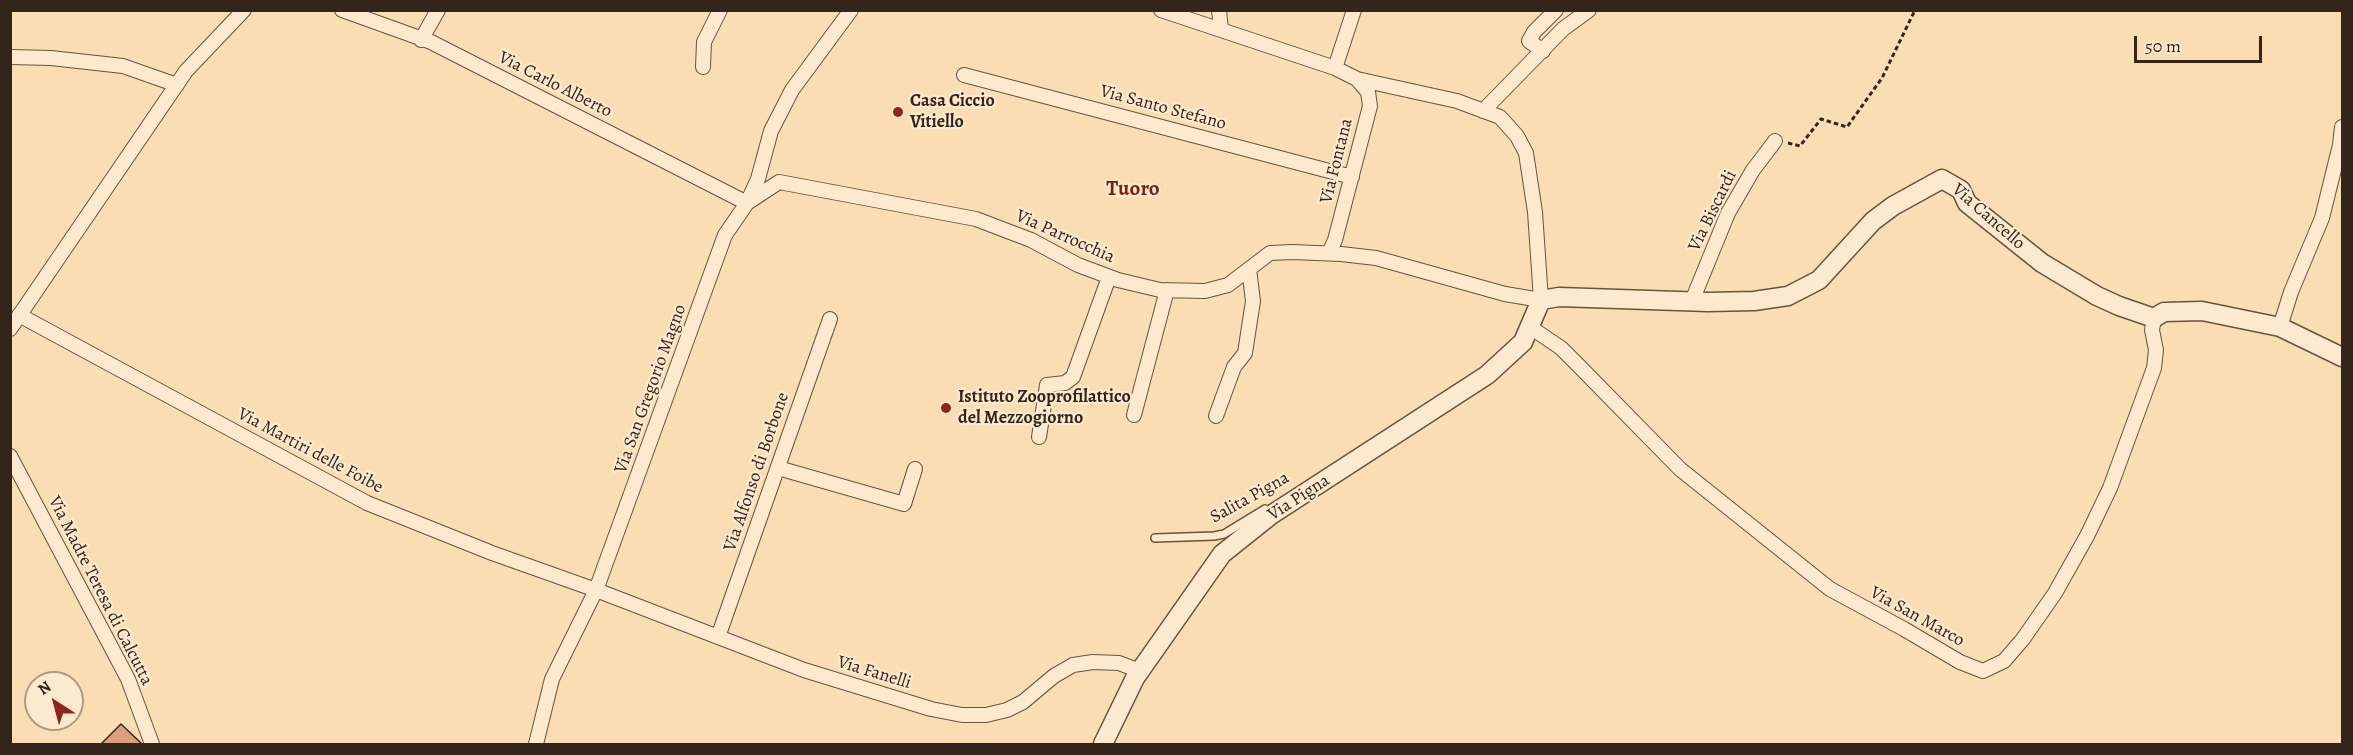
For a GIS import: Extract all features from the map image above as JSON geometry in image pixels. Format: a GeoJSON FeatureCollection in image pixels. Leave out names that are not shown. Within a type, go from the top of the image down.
{"type":"FeatureCollection","features":[{"type":"Feature","properties":{"kind":"street"},"geometry":{"type":"LineString","coordinates":[[10,329],[186,71],[244,10]]}},
{"type":"Feature","properties":{"kind":"street","name":"Via Carlo Alberto"},"geometry":{"type":"LineString","coordinates":[[342,10],[431,42],[747,203]]}},
{"type":"Feature","properties":{"kind":"street"},"geometry":{"type":"LineString","coordinates":[[421,40],[438,10]]}},
{"type":"Feature","properties":{"kind":"street"},"geometry":{"type":"LineString","coordinates":[[704,67],[704,42],[720,10]]}},
{"type":"Feature","properties":{"kind":"street"},"geometry":{"type":"LineString","coordinates":[[747,203],[758,179],[771,131],[792,90],[851,10]]}},
{"type":"Feature","properties":{"kind":"street"},"geometry":{"type":"LineString","coordinates":[[1161,10],[1335,68],[1357,79],[1457,101],[1500,117],[1517,136],[1526,153],[1535,212],[1541,300]]}},
{"type":"Feature","properties":{"kind":"street"},"geometry":{"type":"LineString","coordinates":[[1219,10],[1221,30]]}},
{"type":"Feature","properties":{"kind":"street"},"geometry":{"type":"LineString","coordinates":[[1335,68],[1354,10]]}},
{"type":"Feature","properties":{"kind":"street"},"geometry":{"type":"LineString","coordinates":[[1543,51],[1529,41],[1534,32],[1556,10]]}},
{"type":"Feature","properties":{"kind":"street"},"geometry":{"type":"LineString","coordinates":[[1483,111],[1563,29],[1589,10]]}},
{"type":"Feature","properties":{"kind":"street"},"geometry":{"type":"LineString","coordinates":[[10,57],[51,58],[123,66],[177,85]]}},
{"type":"Feature","properties":{"kind":"street","name":"Via Santo Stefano"},"geometry":{"type":"LineString","coordinates":[[964,75],[1352,177]]}},
{"type":"Feature","properties":{"kind":"street","name":"Via Fontana"},"geometry":{"type":"LineString","coordinates":[[1329,253],[1335,240],[1370,106],[1368,92],[1357,79]]}},
{"type":"Feature","properties":{"kind":"street"},"geometry":{"type":"LineString","coordinates":[[2280,327],[2291,292],[2322,218],[2343,127]]}},
{"type":"Feature","properties":{"kind":"street","name":"Via Biscardi"},"geometry":{"type":"LineString","coordinates":[[1692,302],[1728,213],[1753,170],[1775,141]]}},
{"type":"Feature","properties":{"kind":"street","name":"Via Cancello"},"geometry":{"type":"LineString","coordinates":[[1541,300],[1559,297],[1692,302],[1754,301],[1788,296],[1819,280],[1873,221],[1893,206],[1942,179],[1961,190],[1967,203],[2042,262],[2097,296],[2154,318]]}},
{"type":"Feature","properties":{"kind":"street","name":"Via Parrocchia"},"geometry":{"type":"LineString","coordinates":[[747,203],[779,182],[976,219],[1031,240],[1078,265],[1109,277],[1167,290],[1204,291],[1228,285],[1270,253],[1329,253],[1376,258],[1505,294],[1541,300]]}},
{"type":"Feature","properties":{"kind":"street","name":"Via San Gregorio Magno"},"geometry":{"type":"LineString","coordinates":[[536,744],[552,679],[596,590],[725,236],[747,203]]}},
{"type":"Feature","properties":{"kind":"street"},"geometry":{"type":"LineString","coordinates":[[1216,416],[1234,367],[1245,353],[1253,301],[1249,269]]}},
{"type":"Feature","properties":{"kind":"street"},"geometry":{"type":"LineString","coordinates":[[1039,437],[1047,385],[1065,383],[1073,377],[1109,277]]}},
{"type":"Feature","properties":{"kind":"street"},"geometry":{"type":"LineString","coordinates":[[1134,415],[1167,290]]}},
{"type":"Feature","properties":{"kind":"street","name":"Via Pigna"},"geometry":{"type":"LineString","coordinates":[[1103,744],[1140,670],[1222,555],[1271,515],[1487,375],[1523,342],[1541,300]]}},
{"type":"Feature","properties":{"kind":"street"},"geometry":{"type":"LineString","coordinates":[[2154,318],[2164,312],[2202,311],[2280,327],[2343,357]]}},
{"type":"Feature","properties":{"kind":"street","name":"Via Martiri delle Foibe"},"geometry":{"type":"LineString","coordinates":[[19,315],[367,503],[492,553],[596,590]]}},
{"type":"Feature","properties":{"kind":"street","name":"Via San Marco"},"geometry":{"type":"LineString","coordinates":[[1530,327],[1561,348],[1680,469],[1830,589],[1960,662],[1983,671],[2004,661],[2023,639],[2055,593],[2087,536],[2109,488],[2154,368],[2156,350],[2152,330],[2154,318]]}},
{"type":"Feature","properties":{"kind":"street","name":"Via Alfonso di Borbone"},"geometry":{"type":"LineString","coordinates":[[718,637],[830,319]]}},
{"type":"Feature","properties":{"kind":"street","name":"Via Madre Teresa di Calcutta"},"geometry":{"type":"LineString","coordinates":[[10,456],[128,680],[152,744]]}},
{"type":"Feature","properties":{"kind":"street"},"geometry":{"type":"LineString","coordinates":[[778,468],[904,504],[915,469]]}},
{"type":"Feature","properties":{"kind":"street","name":"Via Fanelli"},"geometry":{"type":"LineString","coordinates":[[596,590],[804,670],[931,709],[962,715],[986,715],[1007,710],[1023,702],[1054,676],[1073,665],[1093,662],[1119,663],[1140,670]]}},
{"type":"Feature","properties":{"kind":"lane","name":"Salita Pigna"},"geometry":{"type":"LineString","coordinates":[[1155,538],[1224,534],[1319,476],[1355,462]]}},
{"type":"Feature","properties":{"kind":"path"},"geometry":{"type":"LineString","coordinates":[[1775,141],[1800,146],[1821,119],[1847,127],[1882,78],[1915,10]]}},
{"type":"Feature","properties":{"kind":"building"},"geometry":{"type":"Polygon","coordinates":[[[121,724],[142,744],[101,744],[121,724]]]}},
{"type":"Feature","properties":{"kind":"place","name":"Casa Ciccio Vitiello"},"geometry":{"type":"Point","coordinates":[898,112]}},
{"type":"Feature","properties":{"kind":"place","name":"Istituto Zooprofilattico del Mezzogiorno"},"geometry":{"type":"Point","coordinates":[946,408]}},
{"type":"Feature","properties":{"kind":"district","name":"Tuoro"},"geometry":{"type":"Point","coordinates":[1133,190]}}]}
